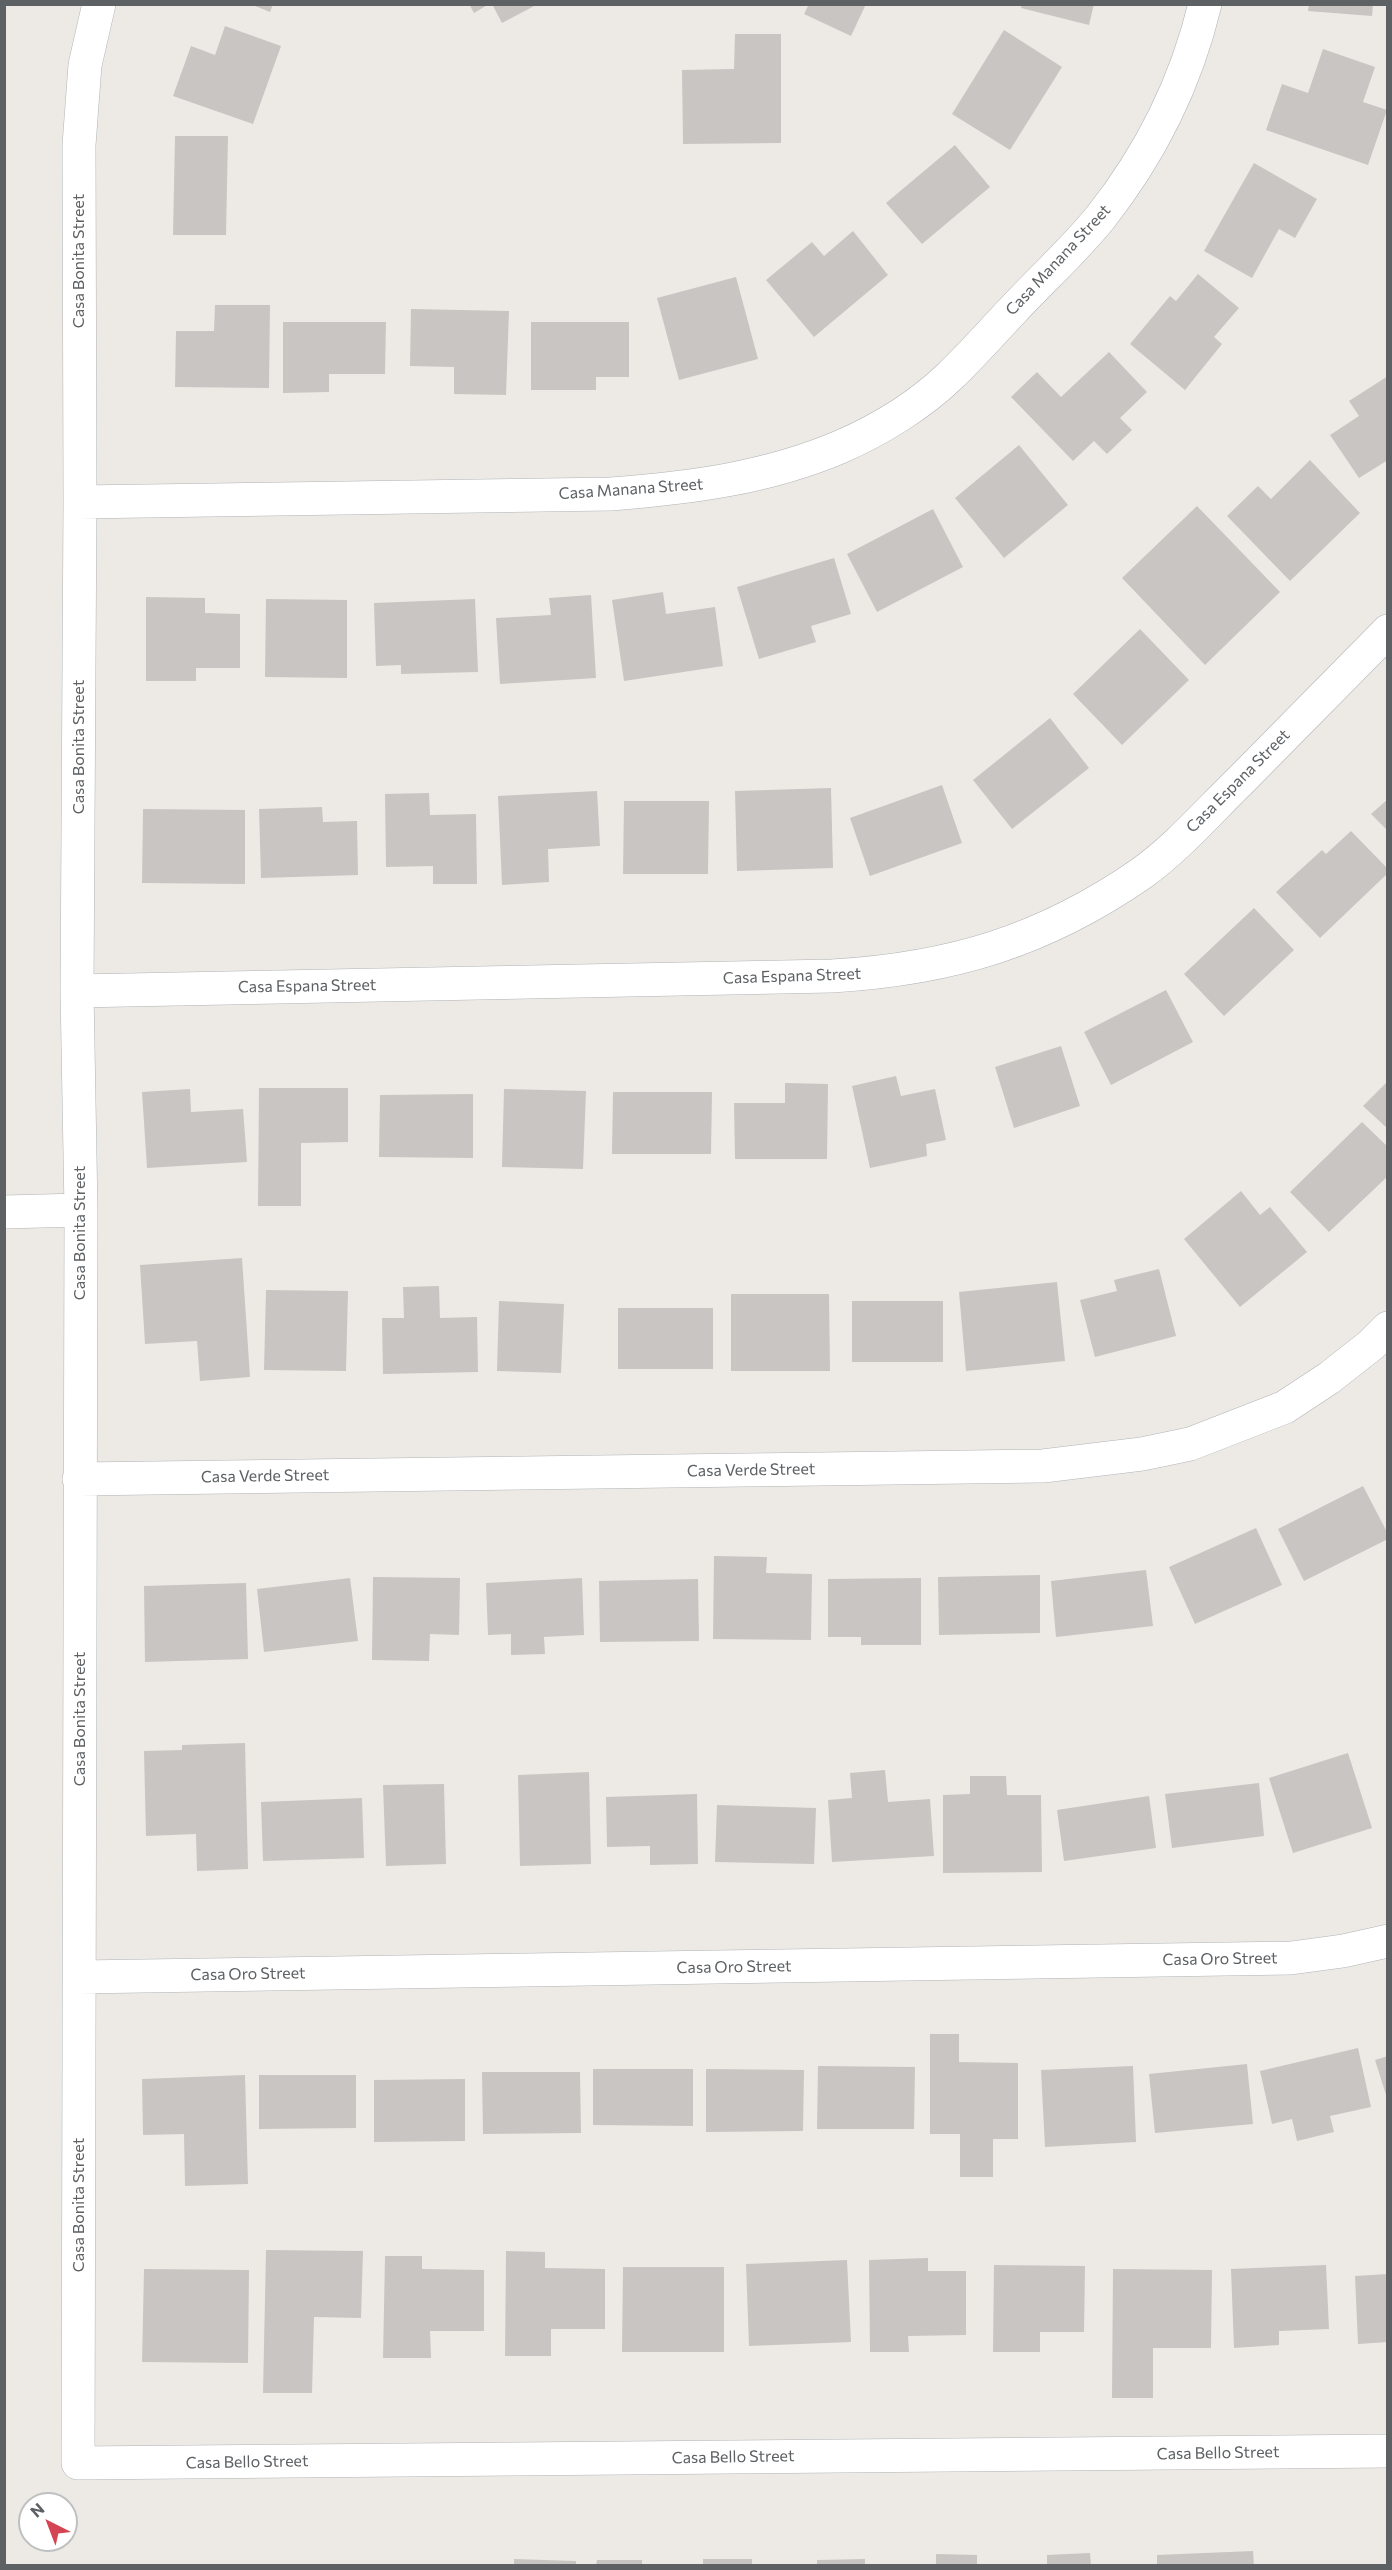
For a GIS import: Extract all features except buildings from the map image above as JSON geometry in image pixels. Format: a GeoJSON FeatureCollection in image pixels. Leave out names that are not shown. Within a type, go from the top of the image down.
{"type":"FeatureCollection","features":[{"type":"Feature","properties":{"kind":"street","name":"Casa Bonita Street"},"geometry":{"type":"LineString","coordinates":[[78,2463],[81,1210],[77,991],[80,502],[79,145],[85,65],[99,4]]}},
{"type":"Feature","properties":{"kind":"street","name":"Casa Manana Street"},"geometry":{"type":"LineString","coordinates":[[80,502],[611,494],[678,489],[744,478],[801,462],[842,446],[889,421],[950,377],[1098,220],[1130,178],[1157,134],[1179,87],[1197,37],[1205,4]]}},
{"type":"Feature","properties":{"kind":"street","name":"Casa Espana Street"},"geometry":{"type":"LineString","coordinates":[[77,991],[832,976],[889,972],[943,963],[1048,928],[1097,902],[1144,871],[1192,829],[1388,631]]}},
{"type":"Feature","properties":{"kind":"street"},"geometry":{"type":"LineString","coordinates":[[4,1212],[81,1210]]}},
{"type":"Feature","properties":{"kind":"street","name":"Casa Verde Street"},"geometry":{"type":"LineString","coordinates":[[80,1479],[1043,1466],[1142,1454],[1190,1444],[1285,1407],[1329,1378],[1371,1345],[1388,1328]]}},
{"type":"Feature","properties":{"kind":"street","name":"Casa Oro Street"},"geometry":{"type":"LineString","coordinates":[[80,1977],[1291,1958],[1343,1951],[1388,1941]]}},
{"type":"Feature","properties":{"kind":"street","name":"Casa Bello Street"},"geometry":{"type":"LineString","coordinates":[[78,2463],[1388,2451]]}}]}
